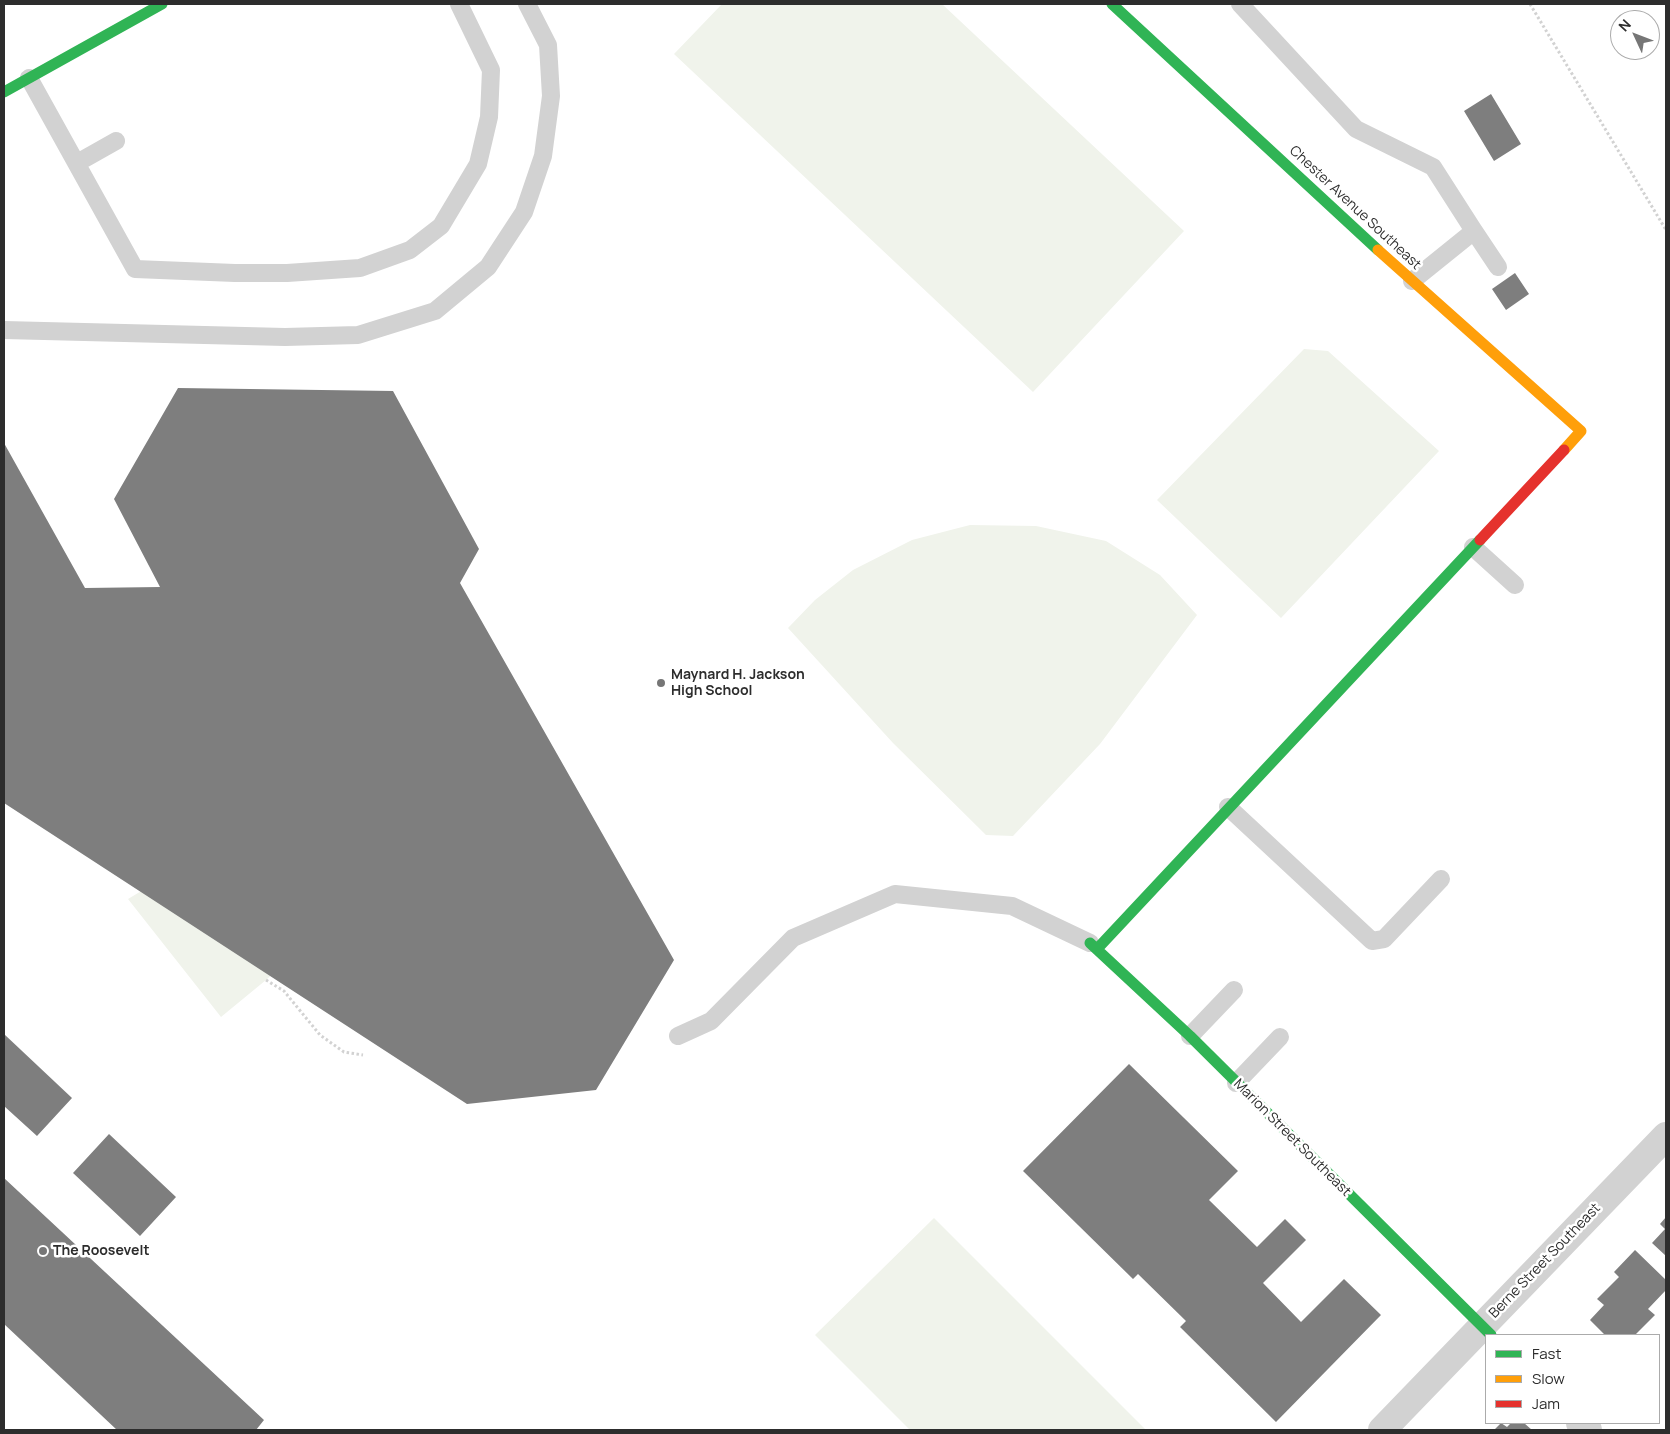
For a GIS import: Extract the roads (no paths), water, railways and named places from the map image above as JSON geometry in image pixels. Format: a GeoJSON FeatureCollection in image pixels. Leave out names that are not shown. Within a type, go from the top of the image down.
{"type":"FeatureCollection","features":[{"type":"Feature","properties":{"kind":"street"},"geometry":{"type":"LineString","coordinates":[[4,92],[162,4]]}},
{"type":"Feature","properties":{"kind":"street","name":"Chester Avenue Southeast"},"geometry":{"type":"LineString","coordinates":[[1112,4],[1412,281],[1581,431],[1473,547]]}},
{"type":"Feature","properties":{"kind":"street"},"geometry":{"type":"LineString","coordinates":[[1094,946],[1473,547]]}},
{"type":"Feature","properties":{"kind":"street","name":"Marion Street Southeast"},"geometry":{"type":"LineString","coordinates":[[1094,946],[1190,1036],[1486,1331]]}},
{"type":"Feature","properties":{"kind":"street","name":"Berne Street Southeast"},"geometry":{"type":"LineString","coordinates":[[1382,1430],[1486,1331],[1666,1136]]}},
{"type":"Feature","properties":{"kind":"lane"},"geometry":{"type":"LineString","coordinates":[[29,78],[135,270],[287,273],[360,268],[410,250],[441,226],[478,164],[489,117],[491,70],[459,4]]}},
{"type":"Feature","properties":{"kind":"lane"},"geometry":{"type":"LineString","coordinates":[[4,330],[285,336],[358,335],[435,312],[488,267],[524,212],[543,156],[552,96],[548,45],[527,4]]}},
{"type":"Feature","properties":{"kind":"lane"},"geometry":{"type":"LineString","coordinates":[[1240,4],[1356,129],[1433,167],[1498,267]]}},
{"type":"Feature","properties":{"kind":"lane"},"geometry":{"type":"LineString","coordinates":[[77,163],[116,141]]}},
{"type":"Feature","properties":{"kind":"lane"},"geometry":{"type":"LineString","coordinates":[[1412,281],[1474,231]]}},
{"type":"Feature","properties":{"kind":"lane"},"geometry":{"type":"LineString","coordinates":[[1473,547],[1515,585]]}},
{"type":"Feature","properties":{"kind":"lane"},"geometry":{"type":"LineString","coordinates":[[1228,807],[1372,941],[1384,939],[1441,878]]}},
{"type":"Feature","properties":{"kind":"lane"},"geometry":{"type":"LineString","coordinates":[[678,1036],[711,1021],[793,938],[895,894],[1012,906],[1094,946]]}},
{"type":"Feature","properties":{"kind":"lane"},"geometry":{"type":"LineString","coordinates":[[1190,1036],[1234,990]]}},
{"type":"Feature","properties":{"kind":"lane"},"geometry":{"type":"LineString","coordinates":[[1236,1083],[1280,1037]]}},
{"type":"Feature","properties":{"kind":"place","name":"Maynard H. Jackson High School"},"geometry":{"type":"Point","coordinates":[661,683]}},
{"type":"Feature","properties":{"kind":"place","name":"The Roosevelt"},"geometry":{"type":"Point","coordinates":[43,1251]}}]}
